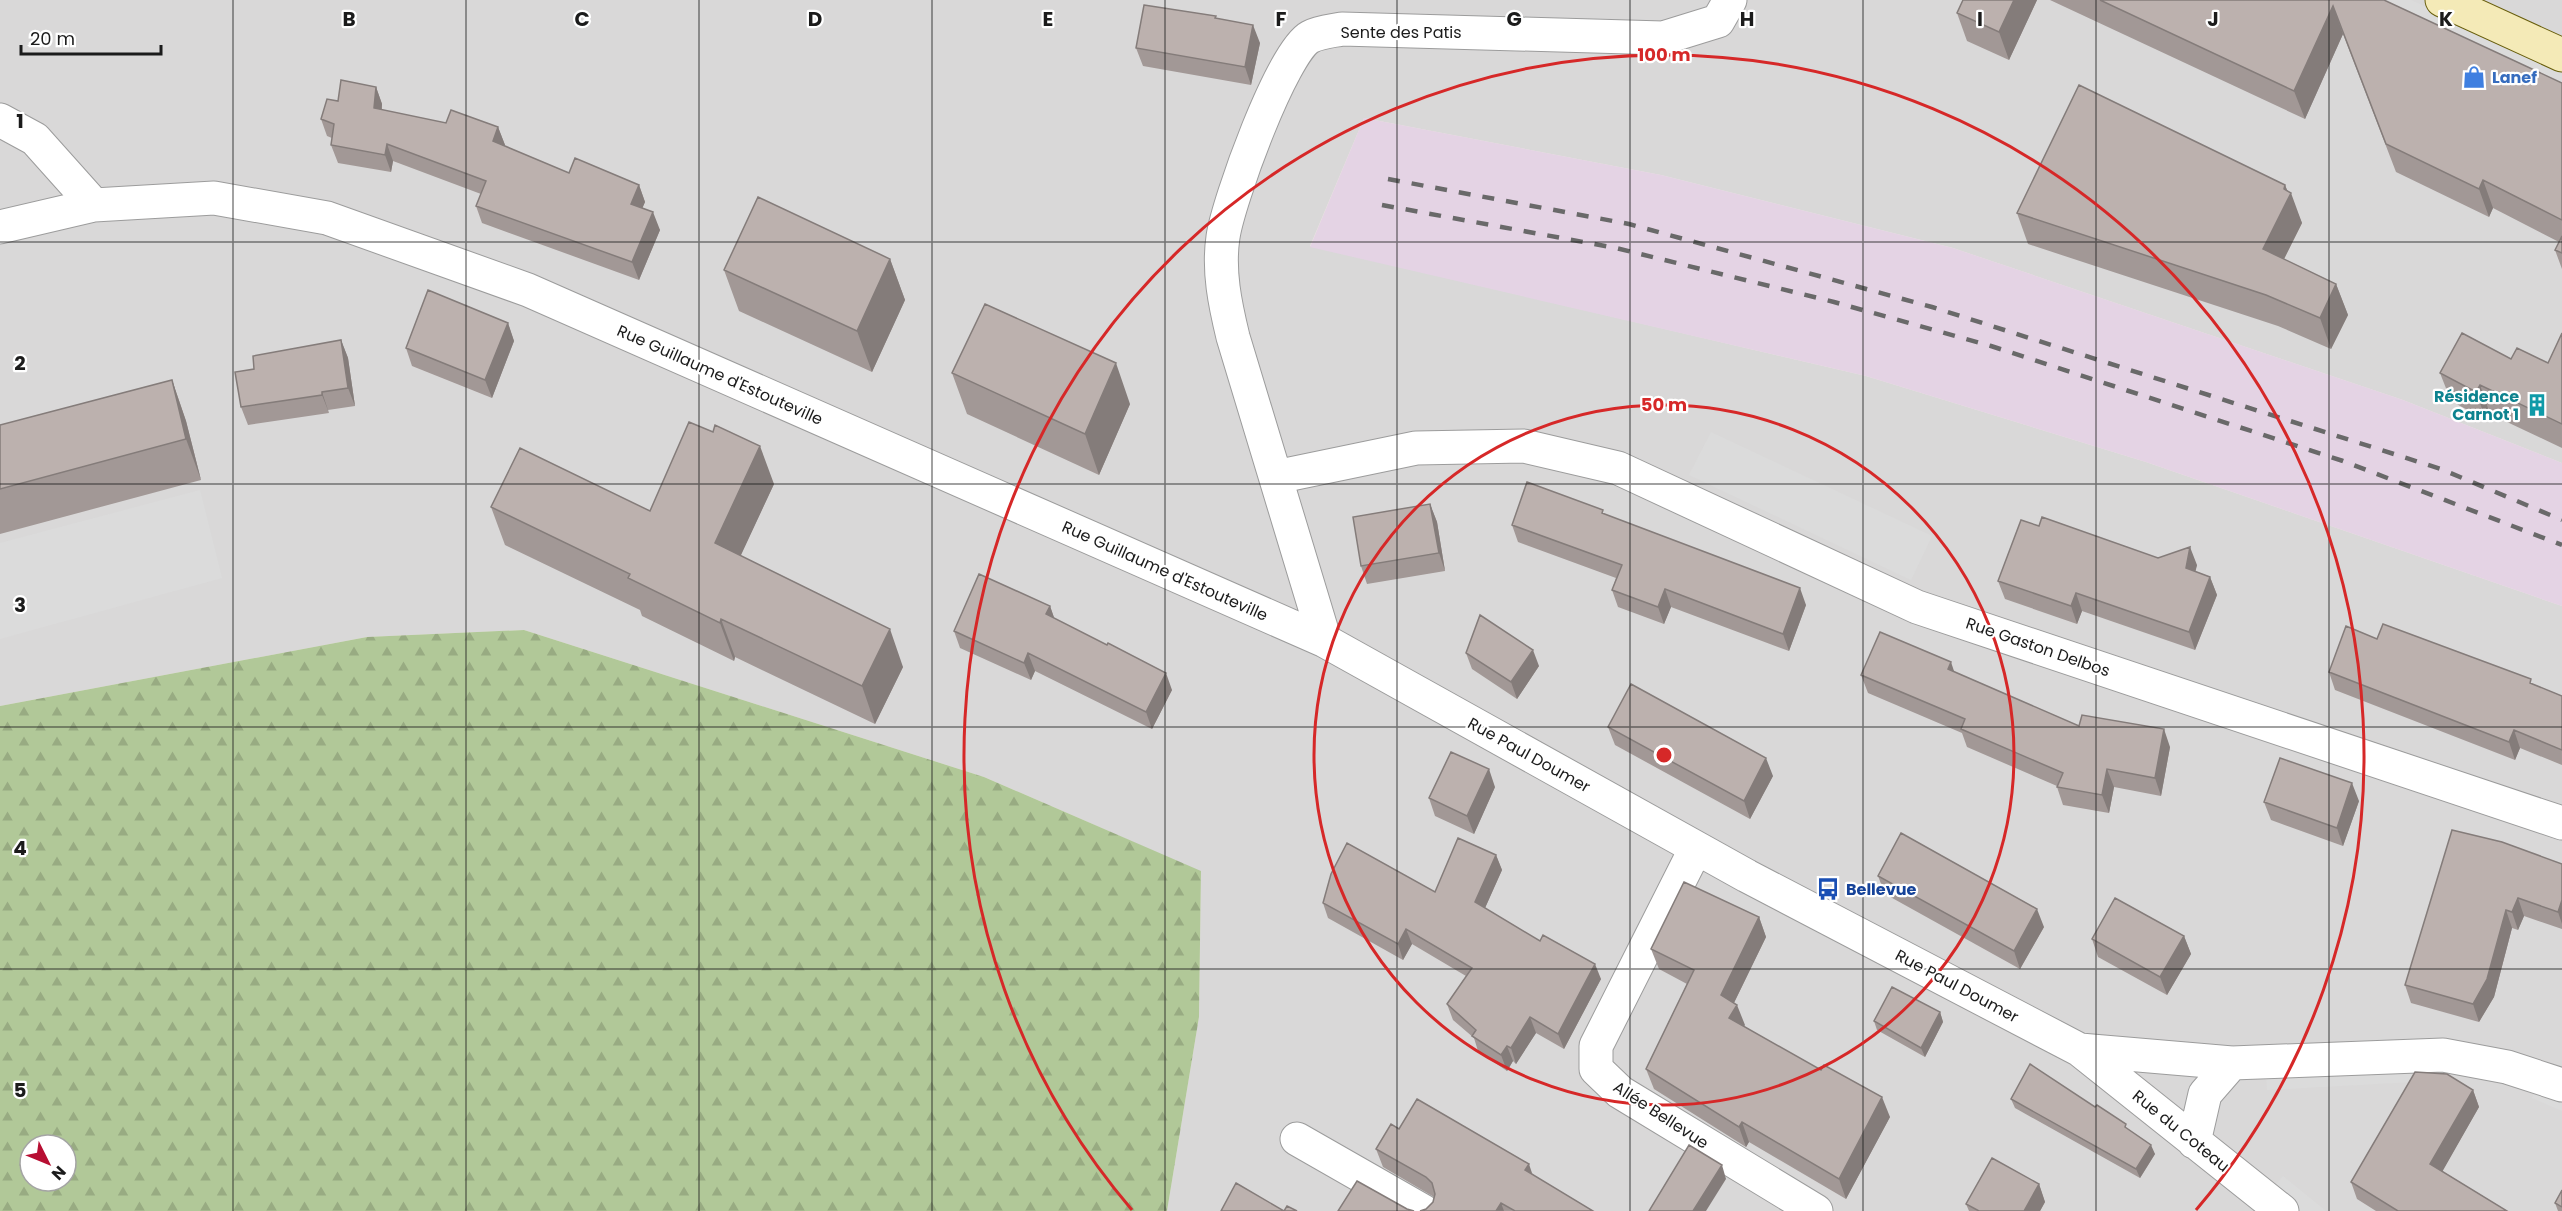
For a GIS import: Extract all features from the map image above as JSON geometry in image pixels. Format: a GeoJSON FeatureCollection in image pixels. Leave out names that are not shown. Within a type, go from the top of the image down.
{"type":"FeatureCollection","features":[{"type":"Feature","properties":{"kind":"main road"},"geometry":{"type":"LineString","coordinates":[[2442,0],[2562,55]]}},
{"type":"Feature","properties":{"kind":"street","name":"Sente des Patis"},"geometry":{"type":"LineString","coordinates":[[1324,641],[1233,337],[1222,289],[1223,236],[1255,134],[1293,56],[1310,37],[1342,29],[1663,38],[1718,21],[1730,0]]}},
{"type":"Feature","properties":{"kind":"street"},"geometry":{"type":"LineString","coordinates":[[0,120],[35,139],[94,205]]}},
{"type":"Feature","properties":{"kind":"street","name":"Rue Guillaume d'Estouteville"},"geometry":{"type":"LineString","coordinates":[[0,227],[94,205],[214,198],[327,218],[528,290],[1324,641],[1407,688]]}},
{"type":"Feature","properties":{"kind":"street","name":"Rue Gaston Delbos"},"geometry":{"type":"LineString","coordinates":[[1276,477],[1416,448],[1524,447],[1618,468],[1917,607],[2562,823]]}},
{"type":"Feature","properties":{"kind":"street","name":"Rue Paul Doumer"},"geometry":{"type":"LineString","coordinates":[[1407,688],[1696,848],[2080,1050],[2232,1064],[2443,1055],[2507,1067],[2562,1085]]}},
{"type":"Feature","properties":{"kind":"street","name":"Allée Bellevue"},"geometry":{"type":"LineString","coordinates":[[1696,848],[1596,1046],[1596,1070],[1620,1092],[1816,1211]]}},
{"type":"Feature","properties":{"kind":"street","name":"Rue du Coteau"},"geometry":{"type":"LineString","coordinates":[[2080,1050],[2282,1211]]}},
{"type":"Feature","properties":{"kind":"street"},"geometry":{"type":"LineString","coordinates":[[2194,1142],[2205,1094],[2232,1064]]}},
{"type":"Feature","properties":{"kind":"street"},"geometry":{"type":"LineString","coordinates":[[1297,1139],[1423,1211]]}},
{"type":"Feature","properties":{"kind":"shaded area"},"geometry":{"type":"Polygon","coordinates":[[[0,0],[2562,0],[2562,463],[2403,400],[1953,248],[1661,175],[1364,118],[1310,246],[1866,376],[2146,462],[2562,606],[2562,1211],[1167,1211],[1199,1017],[1201,872],[984,777],[524,630],[367,637],[0,706],[0,0]]]}},
{"type":"Feature","properties":{"kind":"shaded area"},"geometry":{"type":"Polygon","coordinates":[[[2358,0],[2411,0],[2562,69],[2562,94],[2358,0]]]}},
{"type":"Feature","properties":{"kind":"shaded area"},"geometry":{"type":"Polygon","coordinates":[[[1364,118],[1661,175],[1953,248],[2403,400],[2562,463],[2562,606],[2146,462],[1866,376],[1310,247],[1364,118]]]}},
{"type":"Feature","properties":{"kind":"shaded area"},"geometry":{"type":"Polygon","coordinates":[[[1711,432],[1932,536],[1911,580],[1689,475],[1711,432]]]}},
{"type":"Feature","properties":{"kind":"shaded area"},"geometry":{"type":"Polygon","coordinates":[[[200,490],[222,578],[0,639],[0,543],[200,490]]]}},
{"type":"Feature","properties":{"kind":"shaded area"},"geometry":{"type":"Polygon","coordinates":[[[2449,1063],[2450,1080],[2267,1090],[2266,1074],[2449,1063]]]}},
{"type":"Feature","properties":{"kind":"shaded area"},"geometry":{"type":"Polygon","coordinates":[[[2537,1085],[2562,1095],[2562,1111],[2532,1098],[2537,1085]]]}},
{"type":"Feature","properties":{"kind":"shaded area"},"geometry":{"type":"Polygon","coordinates":[[[2283,1176],[2326,1211],[2300,1211],[2273,1188],[2283,1176]]]}},
{"type":"Feature","properties":{"kind":"green space"},"geometry":{"type":"Polygon","coordinates":[[[524,630],[984,777],[1201,871],[1199,1017],[1167,1211],[0,1211],[0,706],[367,637],[524,630]]]}},
{"type":"Feature","properties":{"kind":"building"},"geometry":{"type":"Polygon","coordinates":[[[1963,0],[2014,0],[1999,32],[1957,13],[1963,0]]]}},
{"type":"Feature","properties":{"kind":"building"},"geometry":{"type":"Polygon","coordinates":[[[2100,0],[2384,0],[2562,83],[2562,220],[2483,180],[2479,189],[2386,144],[2333,6],[2294,91],[2100,0]]]}},
{"type":"Feature","properties":{"kind":"building"},"geometry":{"type":"Polygon","coordinates":[[[1144,5],[1216,16],[1215,18],[1253,25],[1245,67],[1136,48],[1144,5]]]}},
{"type":"Feature","properties":{"kind":"building"},"geometry":{"type":"Polygon","coordinates":[[[341,80],[376,87],[374,108],[446,123],[451,110],[498,127],[493,141],[569,173],[575,158],[639,185],[631,204],[653,212],[632,262],[476,206],[486,181],[387,144],[385,155],[331,145],[334,124],[321,119],[327,99],[338,101],[341,80]]]}},
{"type":"Feature","properties":{"kind":"building"},"geometry":{"type":"Polygon","coordinates":[[[2079,85],[2285,185],[2284,189],[2291,193],[2263,249],[2336,284],[2320,318],[2266,295],[2017,213],[2079,85]]]}},
{"type":"Feature","properties":{"kind":"building"},"geometry":{"type":"Polygon","coordinates":[[[758,197],[890,259],[857,331],[724,270],[758,197]]]}},
{"type":"Feature","properties":{"kind":"building"},"geometry":{"type":"Polygon","coordinates":[[[2562,236],[2562,253],[2555,250],[2562,236]]]}},
{"type":"Feature","properties":{"kind":"building"},"geometry":{"type":"Polygon","coordinates":[[[428,290],[508,323],[485,380],[406,348],[428,290]]]}},
{"type":"Feature","properties":{"kind":"building"},"geometry":{"type":"Polygon","coordinates":[[[985,304],[1116,363],[1085,434],[952,373],[985,304]]]}},
{"type":"Feature","properties":{"kind":"building"},"geometry":{"type":"Polygon","coordinates":[[[2462,333],[2511,359],[2517,348],[2548,363],[2562,333],[2562,424],[2480,385],[2476,392],[2440,373],[2462,333]]]}},
{"type":"Feature","properties":{"kind":"building"},"geometry":{"type":"Polygon","coordinates":[[[341,340],[348,388],[322,392],[322,395],[241,407],[235,372],[254,369],[253,356],[341,340]]]}},
{"type":"Feature","properties":{"kind":"building"},"geometry":{"type":"Polygon","coordinates":[[[172,380],[186,439],[0,489],[0,425],[172,380]]]}},
{"type":"Feature","properties":{"kind":"building"},"geometry":{"type":"Polygon","coordinates":[[[689,422],[713,432],[715,425],[760,446],[715,543],[890,629],[862,686],[721,619],[720,623],[628,578],[630,574],[491,507],[520,448],[650,511],[689,422]]]}},
{"type":"Feature","properties":{"kind":"building"},"geometry":{"type":"Polygon","coordinates":[[[1527,482],[1800,588],[1783,634],[1665,589],[1658,607],[1612,590],[1622,565],[1512,525],[1527,482]]]}},
{"type":"Feature","properties":{"kind":"building"},"geometry":{"type":"Polygon","coordinates":[[[1430,504],[1439,553],[1361,566],[1353,517],[1430,504]]]}},
{"type":"Feature","properties":{"kind":"building"},"geometry":{"type":"Polygon","coordinates":[[[2042,517],[2158,558],[2190,547],[2186,568],[2210,577],[2189,632],[2076,593],[2071,606],[1998,581],[2021,520],[2039,526],[2042,517]]]}},
{"type":"Feature","properties":{"kind":"building"},"geometry":{"type":"Polygon","coordinates":[[[979,574],[1050,606],[1046,614],[1166,673],[1146,712],[1028,653],[1024,663],[954,631],[979,574]]]}},
{"type":"Feature","properties":{"kind":"building"},"geometry":{"type":"Polygon","coordinates":[[[1480,615],[1533,650],[1511,682],[1466,653],[1480,615]]]}},
{"type":"Feature","properties":{"kind":"building"},"geometry":{"type":"Polygon","coordinates":[[[2383,624],[2531,679],[2530,683],[2562,696],[2562,750],[2514,730],[2509,742],[2329,672],[2346,626],[2377,639],[2383,624]]]}},
{"type":"Feature","properties":{"kind":"building"},"geometry":{"type":"Polygon","coordinates":[[[1880,632],[1951,662],[1948,669],[2079,726],[2082,715],[2164,729],[2155,778],[2107,769],[2102,795],[2057,787],[2063,773],[1961,729],[1965,719],[1861,675],[1880,632]]]}},
{"type":"Feature","properties":{"kind":"building"},"geometry":{"type":"Polygon","coordinates":[[[1631,684],[1766,758],[1744,801],[1608,727],[1631,684]]]}},
{"type":"Feature","properties":{"kind":"building"},"geometry":{"type":"Polygon","coordinates":[[[1451,752],[1489,769],[1467,816],[1429,798],[1451,752]]]}},
{"type":"Feature","properties":{"kind":"building"},"geometry":{"type":"Polygon","coordinates":[[[2280,758],[2352,783],[2337,828],[2264,802],[2280,758]]]}},
{"type":"Feature","properties":{"kind":"building"},"geometry":{"type":"Polygon","coordinates":[[[2452,830],[2502,842],[2562,864],[2562,900],[2558,912],[2518,898],[2512,912],[2506,910],[2487,979],[2473,1004],[2405,985],[2452,830]]]}},
{"type":"Feature","properties":{"kind":"building"},"geometry":{"type":"Polygon","coordinates":[[[1901,833],[2037,909],[2014,951],[1878,876],[1901,833]]]}},
{"type":"Feature","properties":{"kind":"building"},"geometry":{"type":"Polygon","coordinates":[[[1458,838],[1496,855],[1475,902],[1540,941],[1543,935],[1595,964],[1558,1034],[1530,1017],[1511,1048],[1507,1046],[1501,1055],[1472,1036],[1476,1030],[1447,1004],[1472,968],[1406,929],[1398,944],[1323,903],[1331,874],[1347,843],[1435,892],[1458,838]]]}},
{"type":"Feature","properties":{"kind":"building"},"geometry":{"type":"Polygon","coordinates":[[[1684,882],[1759,917],[1721,995],[1737,1005],[1729,1018],[1821,1070],[1824,1065],[1882,1097],[1839,1179],[1742,1122],[1739,1127],[1646,1069],[1694,970],[1651,949],[1684,882]]]}},
{"type":"Feature","properties":{"kind":"building"},"geometry":{"type":"Polygon","coordinates":[[[2115,898],[2184,936],[2160,977],[2092,939],[2115,898]]]}},
{"type":"Feature","properties":{"kind":"building"},"geometry":{"type":"Polygon","coordinates":[[[1892,987],[1940,1012],[1921,1048],[1874,1021],[1892,987]]]}},
{"type":"Feature","properties":{"kind":"building"},"geometry":{"type":"Polygon","coordinates":[[[2030,1064],[2095,1107],[2097,1105],[2126,1124],[2125,1127],[2151,1145],[2136,1169],[2011,1099],[2030,1064]]]}},
{"type":"Feature","properties":{"kind":"building"},"geometry":{"type":"Polygon","coordinates":[[[2415,1072],[2447,1074],[2473,1090],[2430,1164],[2507,1211],[2398,1211],[2351,1182],[2415,1072]]]}},
{"type":"Feature","properties":{"kind":"building"},"geometry":{"type":"Polygon","coordinates":[[[1417,1099],[1529,1164],[1525,1170],[1593,1211],[1515,1211],[1501,1203],[1496,1211],[1420,1211],[1433,1202],[1435,1194],[1432,1183],[1426,1177],[1376,1149],[1391,1124],[1399,1129],[1417,1099]]]}},
{"type":"Feature","properties":{"kind":"building"},"geometry":{"type":"Polygon","coordinates":[[[1689,1145],[1722,1165],[1693,1211],[1649,1211],[1689,1145]]]}},
{"type":"Feature","properties":{"kind":"building"},"geometry":{"type":"Polygon","coordinates":[[[1992,1158],[2039,1184],[2024,1211],[1979,1211],[1966,1204],[1992,1158]]]}},
{"type":"Feature","properties":{"kind":"building"},"geometry":{"type":"Polygon","coordinates":[[[1357,1181],[1407,1209],[1414,1211],[1338,1211],[1357,1181]]]}},
{"type":"Feature","properties":{"kind":"building"},"geometry":{"type":"Polygon","coordinates":[[[1236,1183],[1284,1211],[1221,1211],[1236,1183]]]}},
{"type":"Feature","properties":{"kind":"building"},"geometry":{"type":"Polygon","coordinates":[[[2562,1190],[2562,1207],[2555,1203],[2562,1190]]]}},
{"type":"Feature","properties":{"kind":"building"},"geometry":{"type":"Polygon","coordinates":[[[1287,1206],[1297,1211],[1284,1211],[1287,1206]]]}},
{"type":"Feature","properties":{"kind":"railway"},"geometry":{"type":"LineString","coordinates":[[1388,179],[1629,224],[1932,307],[2441,469],[2562,520]]}},
{"type":"Feature","properties":{"kind":"railway"},"geometry":{"type":"LineString","coordinates":[[1382,205],[1616,248],[1834,302],[1991,346],[2343,461],[2562,545]]}},
{"type":"Feature","properties":{"kind":"place","name":"Lanef"},"geometry":{"type":"Point","coordinates":[2474,77]}},
{"type":"Feature","properties":{"kind":"place","name":"Résidence Carnot 1"},"geometry":{"type":"Point","coordinates":[2537,405]}},
{"type":"Feature","properties":{"kind":"place","name":"Bellevue"},"geometry":{"type":"Point","coordinates":[1828,889]}}]}
